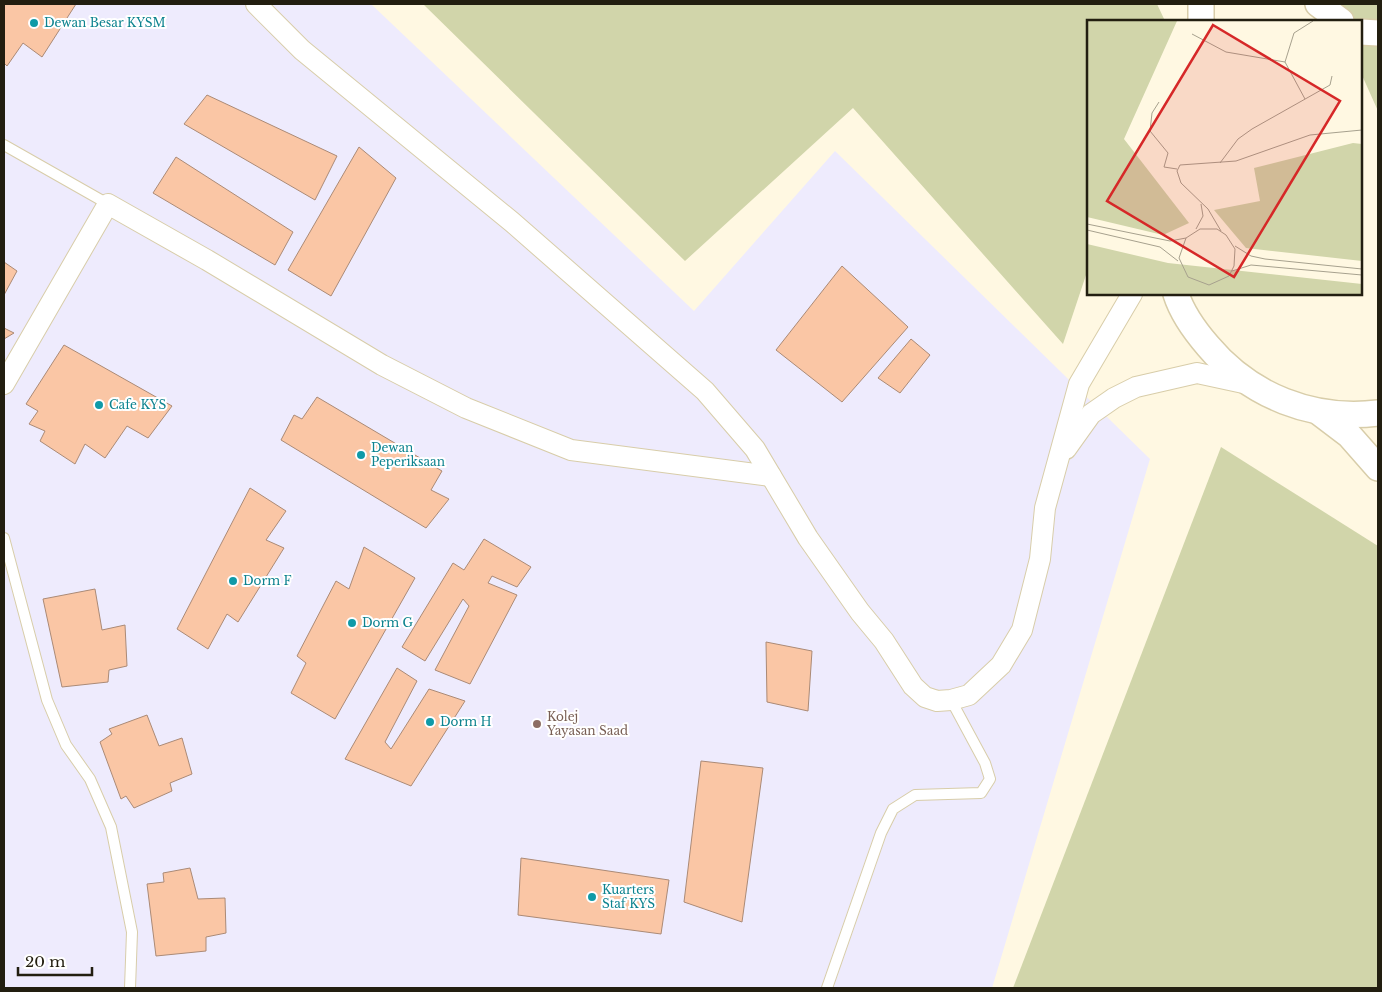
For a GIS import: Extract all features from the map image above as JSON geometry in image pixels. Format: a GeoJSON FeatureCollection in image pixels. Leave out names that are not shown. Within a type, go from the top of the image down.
{"type":"FeatureCollection","features":[{"type":"Feature","properties":{"kind":"street"},"geometry":{"type":"LineString","coordinates":[[256,4],[302,50],[512,222],[705,391],[755,448],[808,538],[860,612],[884,641],[913,686],[925,697],[937,701],[951,700],[968,695],[1001,665],[1022,630],[1040,559],[1045,508],[1079,384],[1131,295]]}},
{"type":"Feature","properties":{"kind":"street"},"geometry":{"type":"LineString","coordinates":[[1201,4],[1201,20]]}},
{"type":"Feature","properties":{"kind":"street"},"geometry":{"type":"LineString","coordinates":[[1318,4],[1339,20]]}},
{"type":"Feature","properties":{"kind":"street"},"geometry":{"type":"LineString","coordinates":[[1362,32],[1378,33]]}},
{"type":"Feature","properties":{"kind":"street"},"geometry":{"type":"LineString","coordinates":[[4,384],[108,204],[207,260],[382,365],[466,408],[571,450],[771,476]]}},
{"type":"Feature","properties":{"kind":"street"},"geometry":{"type":"LineString","coordinates":[[1177,295],[1196,332],[1220,361],[1250,385],[1284,402],[1320,413],[1356,416],[1378,413]]}},
{"type":"Feature","properties":{"kind":"street"},"geometry":{"type":"LineString","coordinates":[[1060,457],[1091,414],[1114,398],[1136,387],[1196,373],[1250,385]]}},
{"type":"Feature","properties":{"kind":"street"},"geometry":{"type":"LineString","coordinates":[[1320,413],[1349,435],[1378,468]]}},
{"type":"Feature","properties":{"kind":"lane"},"geometry":{"type":"LineString","coordinates":[[4,145],[108,204]]}},
{"type":"Feature","properties":{"kind":"lane"},"geometry":{"type":"LineString","coordinates":[[4,538],[47,700],[66,745],[90,779],[111,827],[132,932],[130,988]]}},
{"type":"Feature","properties":{"kind":"lane"},"geometry":{"type":"LineString","coordinates":[[827,988],[880,833],[893,809],[916,795],[981,794],[990,779],[985,763],[951,700]]}},
{"type":"Feature","properties":{"kind":"shaded area","name":"Kolej Yayasan Saad"},"geometry":{"type":"Polygon","coordinates":[[[4,4],[371,4],[694,311],[835,151],[1150,459],[992,988],[4,988],[4,4]]]}},
{"type":"Feature","properties":{"kind":"green space"},"geometry":{"type":"Polygon","coordinates":[[[423,4],[1157,4],[1165,20],[1087,20],[1087,272],[1063,344],[853,108],[685,261],[423,4]]]}},
{"type":"Feature","properties":{"kind":"green space"},"geometry":{"type":"Polygon","coordinates":[[[1329,4],[1378,4],[1378,111],[1362,75],[1362,20],[1337,20],[1329,4]]]}},
{"type":"Feature","properties":{"kind":"green space"},"geometry":{"type":"Polygon","coordinates":[[[1221,447],[1378,546],[1378,988],[1013,988],[1221,447]]]}},
{"type":"Feature","properties":{"kind":"building","name":"Dewan Besar KYSM"},"geometry":{"type":"Polygon","coordinates":[[[4,4],[76,4],[42,57],[23,43],[7,66],[4,63],[4,4]]]}},
{"type":"Feature","properties":{"kind":"building"},"geometry":{"type":"Polygon","coordinates":[[[207,95],[337,156],[315,200],[184,124],[207,95]]]}},
{"type":"Feature","properties":{"kind":"building"},"geometry":{"type":"Polygon","coordinates":[[[359,147],[396,178],[331,296],[288,270],[359,147]]]}},
{"type":"Feature","properties":{"kind":"building"},"geometry":{"type":"Polygon","coordinates":[[[176,157],[293,232],[275,265],[153,193],[176,157]]]}},
{"type":"Feature","properties":{"kind":"building"},"geometry":{"type":"Polygon","coordinates":[[[4,262],[17,271],[4,295],[4,262]]]}},
{"type":"Feature","properties":{"kind":"building"},"geometry":{"type":"Polygon","coordinates":[[[842,266],[908,327],[842,402],[776,350],[842,266]]]}},
{"type":"Feature","properties":{"kind":"building"},"geometry":{"type":"Polygon","coordinates":[[[4,328],[14,333],[4,339],[4,328]]]}},
{"type":"Feature","properties":{"kind":"building"},"geometry":{"type":"Polygon","coordinates":[[[911,339],[930,355],[900,393],[878,378],[911,339]]]}},
{"type":"Feature","properties":{"kind":"building","name":"Cafe KYS"},"geometry":{"type":"Polygon","coordinates":[[[64,345],[172,406],[148,438],[127,426],[105,458],[85,444],[75,464],[40,441],[45,431],[29,424],[38,411],[26,404],[64,345]]]}},
{"type":"Feature","properties":{"kind":"building","name":"Dewan Peperiksaan"},"geometry":{"type":"Polygon","coordinates":[[[317,397],[442,471],[431,490],[449,499],[426,528],[281,440],[294,415],[302,419],[317,397]]]}},
{"type":"Feature","properties":{"kind":"building","name":"Dorm F"},"geometry":{"type":"Polygon","coordinates":[[[250,488],[286,511],[266,540],[284,548],[238,622],[227,614],[208,649],[177,629],[250,488]]]}},
{"type":"Feature","properties":{"kind":"building"},"geometry":{"type":"Polygon","coordinates":[[[484,539],[531,567],[517,587],[492,576],[488,583],[517,595],[470,684],[435,670],[469,606],[463,599],[425,661],[402,647],[453,563],[464,570],[484,539]]]}},
{"type":"Feature","properties":{"kind":"building","name":"Dorm G"},"geometry":{"type":"Polygon","coordinates":[[[364,547],[415,578],[335,719],[291,693],[306,663],[297,656],[336,581],[349,589],[364,547]]]}},
{"type":"Feature","properties":{"kind":"building"},"geometry":{"type":"Polygon","coordinates":[[[95,589],[102,630],[125,625],[127,666],[109,670],[108,682],[62,687],[43,599],[95,589]]]}},
{"type":"Feature","properties":{"kind":"building"},"geometry":{"type":"Polygon","coordinates":[[[766,642],[812,651],[808,711],[767,702],[766,642]]]}},
{"type":"Feature","properties":{"kind":"building","name":"Dorm H"},"geometry":{"type":"Polygon","coordinates":[[[397,668],[417,681],[385,742],[391,749],[429,689],[465,701],[411,786],[345,759],[397,668]]]}},
{"type":"Feature","properties":{"kind":"building"},"geometry":{"type":"Polygon","coordinates":[[[147,715],[159,746],[182,738],[192,774],[170,783],[172,791],[134,808],[126,796],[121,799],[100,742],[112,734],[109,729],[147,715]]]}},
{"type":"Feature","properties":{"kind":"building"},"geometry":{"type":"Polygon","coordinates":[[[701,761],[763,768],[742,922],[684,902],[701,761]]]}},
{"type":"Feature","properties":{"kind":"building","name":"Kuarters Staf KYS"},"geometry":{"type":"Polygon","coordinates":[[[521,858],[669,880],[661,934],[518,915],[521,858]]]}},
{"type":"Feature","properties":{"kind":"building"},"geometry":{"type":"Polygon","coordinates":[[[190,868],[198,899],[225,898],[226,933],[206,937],[206,951],[156,956],[147,884],[164,882],[163,873],[190,868]]]}},
{"type":"Feature","properties":{"kind":"place","name":"Dewan Besar KYSM"},"geometry":{"type":"Point","coordinates":[34,23]}},
{"type":"Feature","properties":{"kind":"place","name":"Cafe KYS"},"geometry":{"type":"Point","coordinates":[99,405]}},
{"type":"Feature","properties":{"kind":"place","name":"Dewan Peperiksaan"},"geometry":{"type":"Point","coordinates":[361,455]}},
{"type":"Feature","properties":{"kind":"place","name":"Dorm F"},"geometry":{"type":"Point","coordinates":[233,581]}},
{"type":"Feature","properties":{"kind":"place","name":"Dorm G"},"geometry":{"type":"Point","coordinates":[352,623]}},
{"type":"Feature","properties":{"kind":"place","name":"Dorm H"},"geometry":{"type":"Point","coordinates":[430,722]}},
{"type":"Feature","properties":{"kind":"place","name":"Kolej Yayasan Saad"},"geometry":{"type":"Point","coordinates":[537,724]}},
{"type":"Feature","properties":{"kind":"place","name":"Kuarters Staf KYS"},"geometry":{"type":"Point","coordinates":[592,897]}}]}
